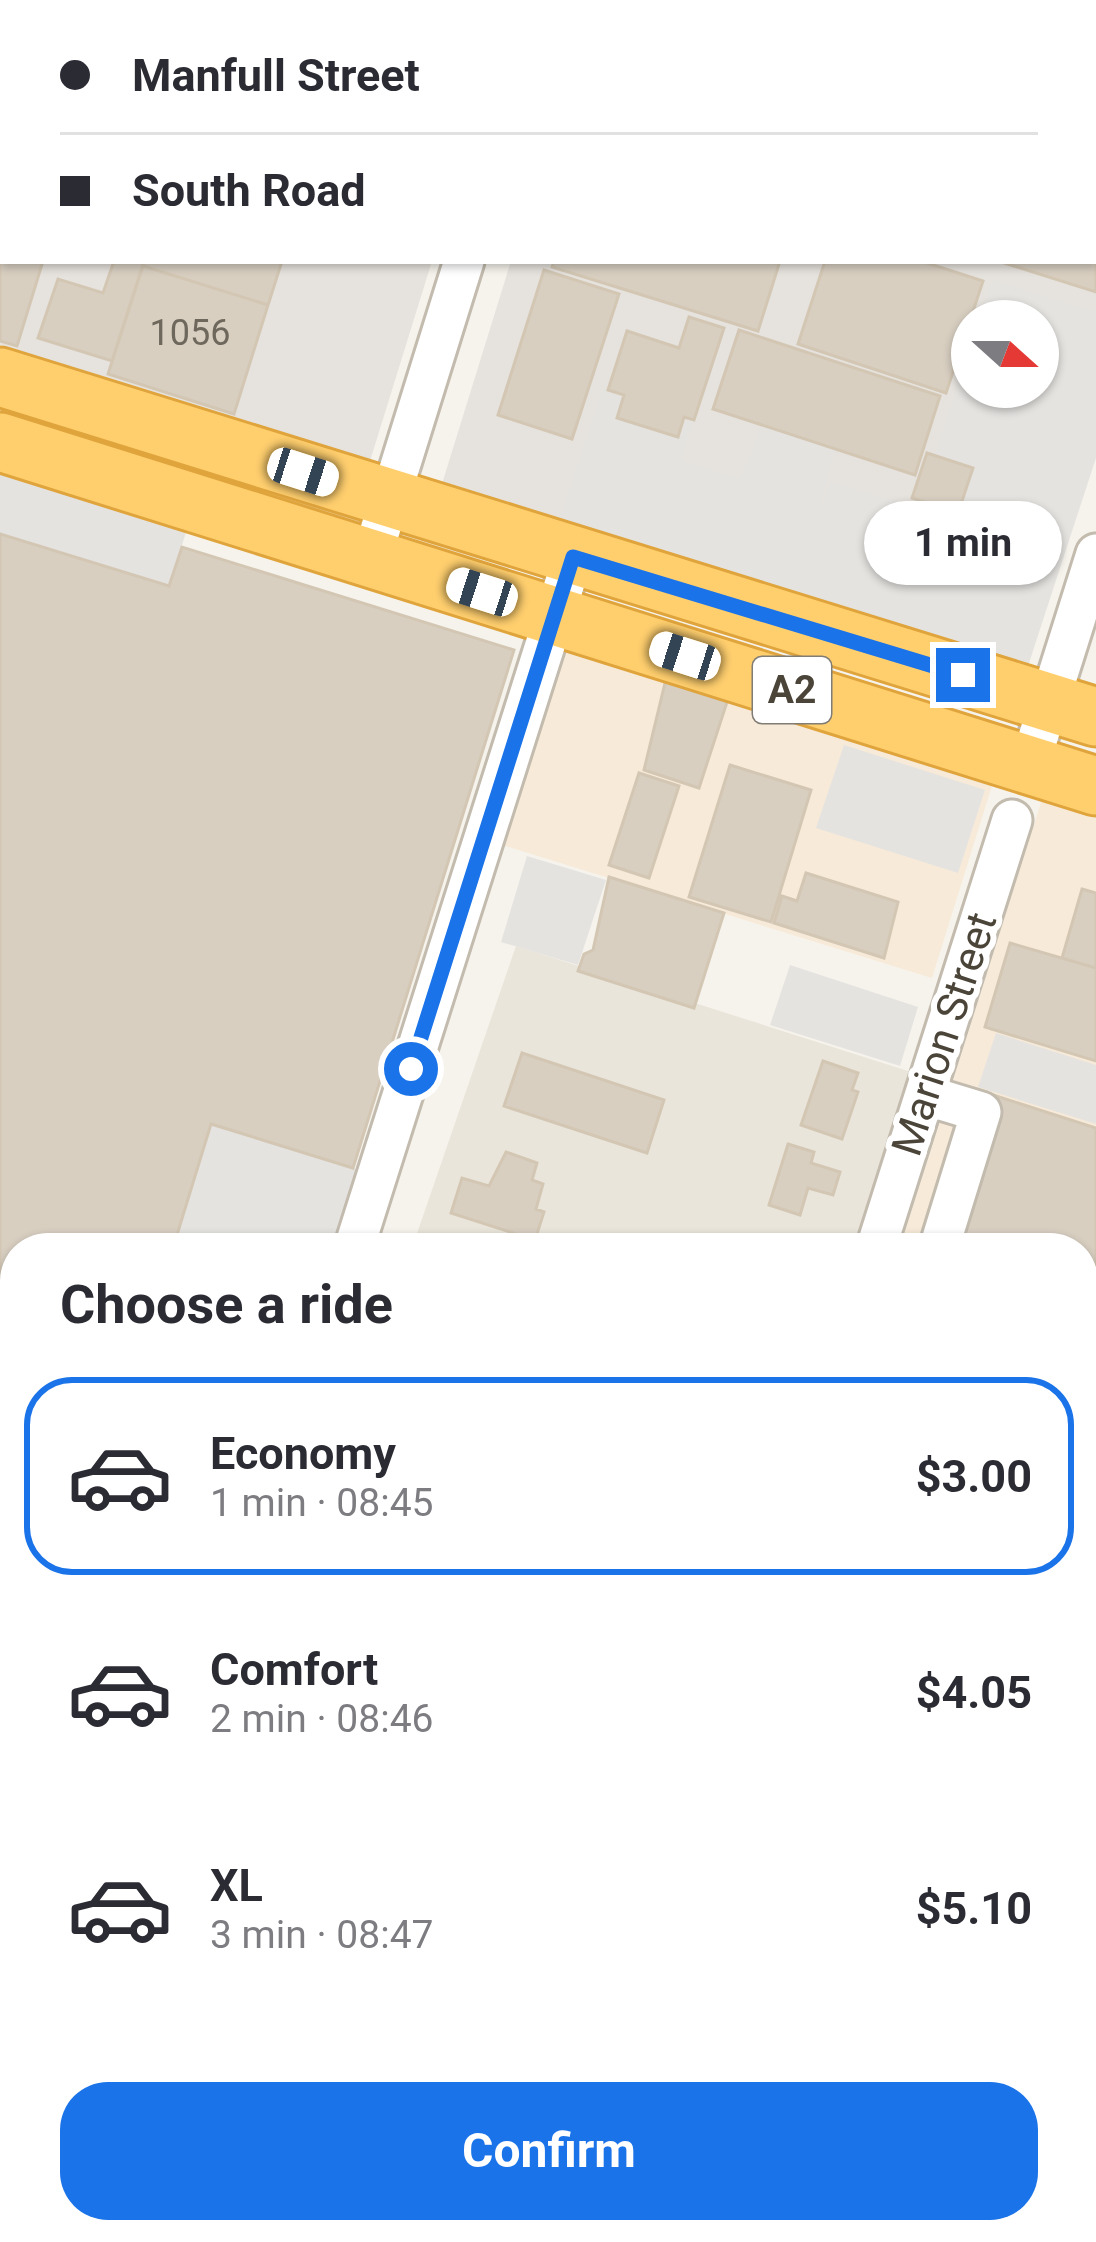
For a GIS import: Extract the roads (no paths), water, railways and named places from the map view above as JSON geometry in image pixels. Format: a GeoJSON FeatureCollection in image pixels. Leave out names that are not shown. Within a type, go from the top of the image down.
{"type":"FeatureCollection","features":[{"type":"Feature","properties":{"kind":"highway","name":"A2"},"geometry":{"type":"LineString","coordinates":[[0,376],[1073,709]]}},
{"type":"Feature","properties":{"kind":"highway","name":"A2"},"geometry":{"type":"LineString","coordinates":[[0,442],[1096,785]]}},
{"type":"Feature","properties":{"kind":"street"},"geometry":{"type":"LineString","coordinates":[[372,556],[463,264]]}},
{"type":"Feature","properties":{"kind":"street"},"geometry":{"type":"LineString","coordinates":[[1029,766],[1073,709],[1096,554]]}},
{"type":"Feature","properties":{"kind":"street"},"geometry":{"type":"LineString","coordinates":[[359,1233],[573,557]]}},
{"type":"Feature","properties":{"kind":"street","name":"Marion Street"},"geometry":{"type":"LineString","coordinates":[[881,1233],[1012,820]]}},
{"type":"Feature","properties":{"kind":"street"},"geometry":{"type":"LineString","coordinates":[[925,1094],[981,1112],[943,1233]]}}]}
